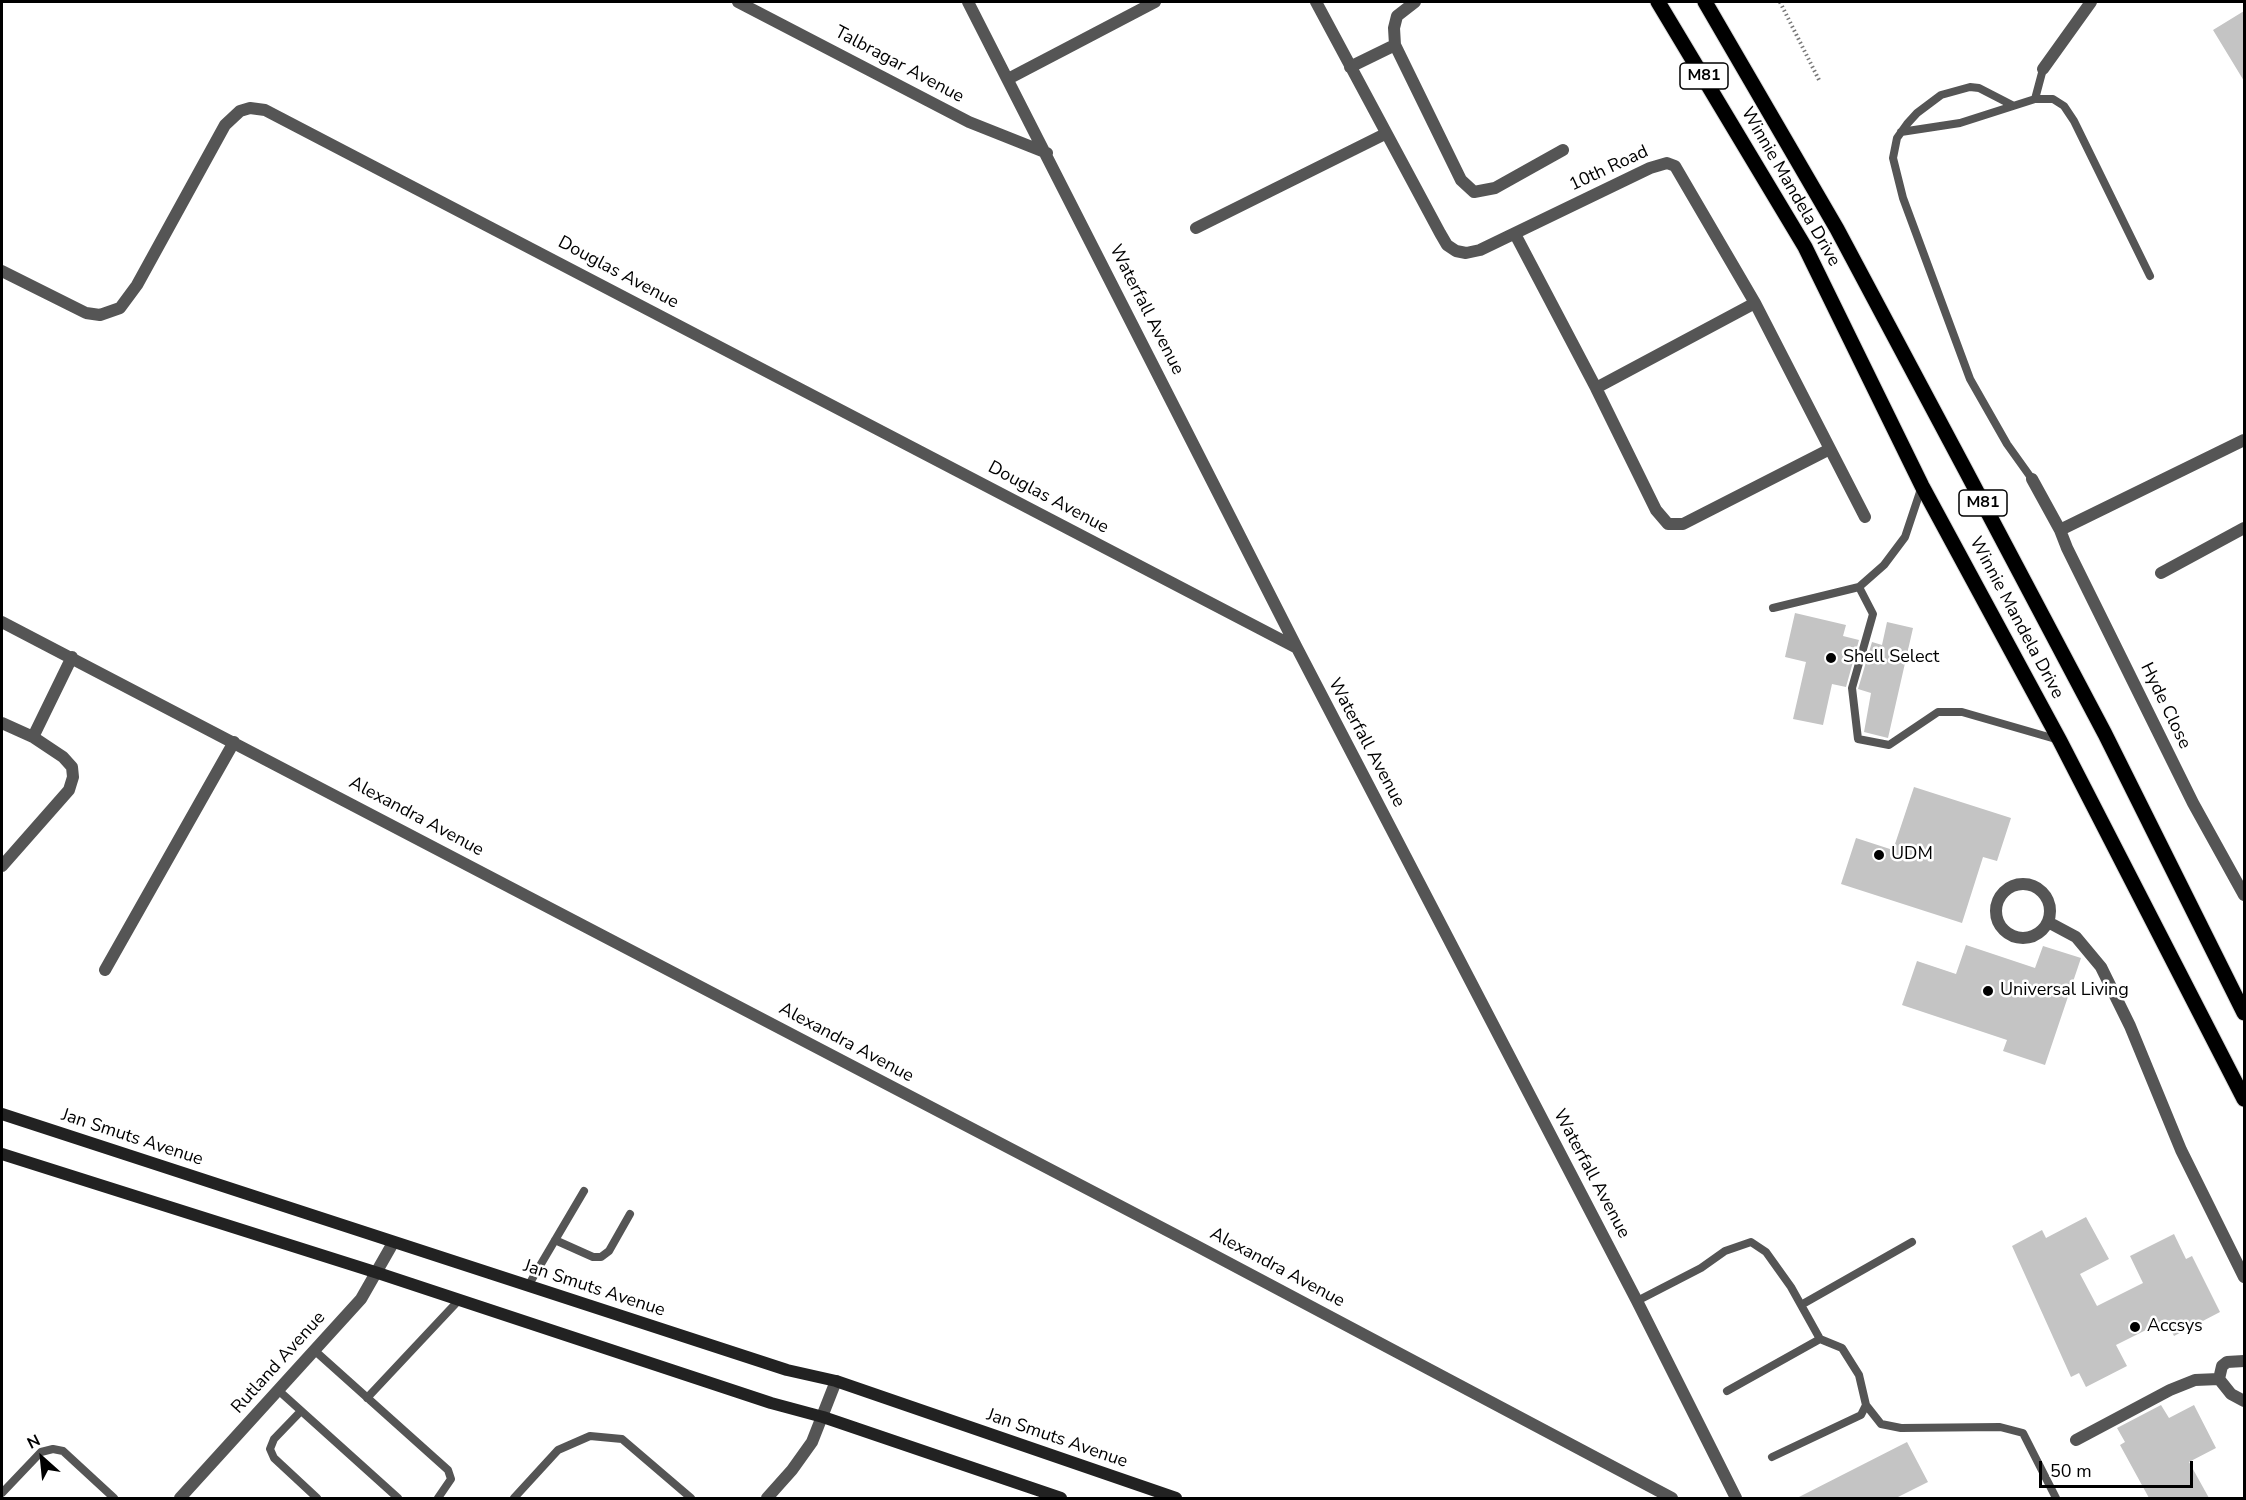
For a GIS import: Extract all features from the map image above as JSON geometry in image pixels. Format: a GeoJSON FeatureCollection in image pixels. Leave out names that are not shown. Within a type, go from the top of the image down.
{"type":"FeatureCollection","features":[{"type":"Feature","properties":{"kind":"main road","name":"Winnie Mandela Drive"},"geometry":{"type":"LineString","coordinates":[[1658,2],[1805,247],[1922,486],[2060,741],[2244,1099]]}},
{"type":"Feature","properties":{"kind":"main road","name":"Winnie Mandela Drive"},"geometry":{"type":"LineString","coordinates":[[1705,2],[1837,229],[1973,483],[2105,734],[2244,1013]]}},
{"type":"Feature","properties":{"kind":"main road","name":"Jan Smuts Avenue"},"geometry":{"type":"LineString","coordinates":[[2,1113],[393,1243],[787,1370],[836,1381],[1176,1498]]}},
{"type":"Feature","properties":{"kind":"main road"},"geometry":{"type":"LineString","coordinates":[[2,1154],[378,1273],[771,1403],[823,1417],[1061,1498]]}},
{"type":"Feature","properties":{"kind":"street","name":"Talbragar Avenue"},"geometry":{"type":"LineString","coordinates":[[738,2],[969,122],[1047,153]]}},
{"type":"Feature","properties":{"kind":"street","name":"Waterfall Avenue"},"geometry":{"type":"LineString","coordinates":[[968,2],[1047,153],[1297,648],[1637,1301],[1736,1498]]}},
{"type":"Feature","properties":{"kind":"street"},"geometry":{"type":"LineString","coordinates":[[1008,79],[1155,2]]}},
{"type":"Feature","properties":{"kind":"street","name":"10th Road"},"geometry":{"type":"LineString","coordinates":[[1316,2],[1385,134],[1448,245],[1466,254],[1515,234],[1650,168],[1667,163],[1680,171],[1755,303],[1865,517]]}},
{"type":"Feature","properties":{"kind":"street"},"geometry":{"type":"LineString","coordinates":[[1415,2],[1397,16],[1394,28],[1395,45],[1461,180],[1474,192],[1495,188],[1563,150]]}},
{"type":"Feature","properties":{"kind":"street"},"geometry":{"type":"LineString","coordinates":[[2043,69],[2091,2]]}},
{"type":"Feature","properties":{"kind":"street"},"geometry":{"type":"LineString","coordinates":[[1350,67],[1395,45]]}},
{"type":"Feature","properties":{"kind":"street","name":"Douglas Avenue"},"geometry":{"type":"LineString","coordinates":[[2,271],[86,313],[100,315],[120,308],[137,285],[225,125],[240,111],[250,108],[265,110],[1297,648]]}},
{"type":"Feature","properties":{"kind":"street"},"geometry":{"type":"LineString","coordinates":[[1196,228],[1385,134]]}},
{"type":"Feature","properties":{"kind":"street"},"geometry":{"type":"LineString","coordinates":[[1515,234],[1596,388],[1656,510],[1668,524],[1683,524],[1830,449]]}},
{"type":"Feature","properties":{"kind":"street"},"geometry":{"type":"LineString","coordinates":[[1596,388],[1755,303]]}},
{"type":"Feature","properties":{"kind":"street"},"geometry":{"type":"LineString","coordinates":[[2060,530],[2244,440]]}},
{"type":"Feature","properties":{"kind":"street","name":"Hyde Close"},"geometry":{"type":"LineString","coordinates":[[2032,479],[2060,530],[2193,803],[2244,895]]}},
{"type":"Feature","properties":{"kind":"street"},"geometry":{"type":"LineString","coordinates":[[2161,573],[2244,528]]}},
{"type":"Feature","properties":{"kind":"street","name":"Alexandra Avenue"},"geometry":{"type":"LineString","coordinates":[[2,622],[1672,1498]]}},
{"type":"Feature","properties":{"kind":"street"},"geometry":{"type":"LineString","coordinates":[[33,737],[72,657]]}},
{"type":"Feature","properties":{"kind":"street"},"geometry":{"type":"LineString","coordinates":[[2,723],[33,737],[68,762],[73,772],[72,783],[19,850],[2,866]]}},
{"type":"Feature","properties":{"kind":"street"},"geometry":{"type":"LineString","coordinates":[[105,970],[234,742]]}},
{"type":"Feature","properties":{"kind":"street"},"geometry":{"type":"LineString","coordinates":[[2016,885],[2034,886],[2041,891],[2050,905],[2048,922],[2036,935],[2018,938],[2009,934],[1998,920],[1998,902],[2008,889],[2016,885]]}},
{"type":"Feature","properties":{"kind":"street"},"geometry":{"type":"LineString","coordinates":[[2048,922],[2076,937],[2101,967],[2130,1026],[2181,1150],[2244,1277]]}},
{"type":"Feature","properties":{"kind":"street","name":"Rutland Avenue"},"geometry":{"type":"LineString","coordinates":[[180,1498],[361,1299],[378,1273],[393,1243]]}},
{"type":"Feature","properties":{"kind":"street"},"geometry":{"type":"LineString","coordinates":[[2219,1379],[2222,1366],[2227,1362],[2244,1361]]}},
{"type":"Feature","properties":{"kind":"street"},"geometry":{"type":"LineString","coordinates":[[2219,1379],[2231,1394],[2244,1401]]}},
{"type":"Feature","properties":{"kind":"street"},"geometry":{"type":"LineString","coordinates":[[2076,1440],[2170,1390],[2195,1380],[2219,1379]]}},
{"type":"Feature","properties":{"kind":"street"},"geometry":{"type":"LineString","coordinates":[[772,1497],[803,1455],[823,1417],[836,1381]]}},
{"type":"Feature","properties":{"kind":"lane"},"geometry":{"type":"LineString","coordinates":[[2036,99],[2043,69]]}},
{"type":"Feature","properties":{"kind":"lane"},"geometry":{"type":"LineString","coordinates":[[2012,105],[1979,88],[1956,90],[1928,103],[1901,132],[1894,147],[1896,174],[1971,379],[1987,412],[2032,479]]}},
{"type":"Feature","properties":{"kind":"lane"},"geometry":{"type":"LineString","coordinates":[[1901,132],[1960,123],[2012,105],[2036,99],[2053,99],[2064,106],[2074,121],[2150,276]]}},
{"type":"Feature","properties":{"kind":"lane"},"geometry":{"type":"LineString","coordinates":[[1773,608],[1859,587],[1884,565],[1905,537],[1922,486]]}},
{"type":"Feature","properties":{"kind":"lane"},"geometry":{"type":"LineString","coordinates":[[1859,587],[1873,614],[1852,688],[1858,739],[1889,745],[1938,712],[1962,712],[2060,741]]}},
{"type":"Feature","properties":{"kind":"lane"},"geometry":{"type":"LineString","coordinates":[[528,1286],[584,1191]]}},
{"type":"Feature","properties":{"kind":"lane"},"geometry":{"type":"LineString","coordinates":[[555,1240],[592,1257],[601,1257],[609,1251],[630,1215]]}},
{"type":"Feature","properties":{"kind":"lane"},"geometry":{"type":"LineString","coordinates":[[1637,1301],[1701,1268],[1725,1251],[1751,1242],[1766,1252],[1820,1339],[1842,1348],[1859,1375],[1866,1405],[1881,1424],[1901,1428],[2000,1427],[2023,1433],[2056,1498]]}},
{"type":"Feature","properties":{"kind":"lane"},"geometry":{"type":"LineString","coordinates":[[1801,1305],[1912,1242]]}},
{"type":"Feature","properties":{"kind":"lane"},"geometry":{"type":"LineString","coordinates":[[367,1398],[459,1300]]}},
{"type":"Feature","properties":{"kind":"lane"},"geometry":{"type":"LineString","coordinates":[[1727,1391],[1820,1339]]}},
{"type":"Feature","properties":{"kind":"lane"},"geometry":{"type":"LineString","coordinates":[[314,1350],[448,1470],[451,1479],[438,1498]]}},
{"type":"Feature","properties":{"kind":"lane"},"geometry":{"type":"LineString","coordinates":[[278,1390],[398,1498]]}},
{"type":"Feature","properties":{"kind":"lane"},"geometry":{"type":"LineString","coordinates":[[1772,1457],[1861,1414],[1866,1405]]}},
{"type":"Feature","properties":{"kind":"lane"},"geometry":{"type":"LineString","coordinates":[[301,1411],[274,1439],[270,1449],[274,1458],[317,1498]]}},
{"type":"Feature","properties":{"kind":"lane"},"geometry":{"type":"LineString","coordinates":[[514,1498],[558,1450],[590,1436],[622,1439],[691,1498]]}},
{"type":"Feature","properties":{"kind":"lane"},"geometry":{"type":"LineString","coordinates":[[2,1493],[41,1452],[53,1449],[63,1451],[114,1498]]}},
{"type":"Feature","properties":{"kind":"path"},"geometry":{"type":"LineString","coordinates":[[1780,2],[1819,80]]}},
{"type":"Feature","properties":{"kind":"building"},"geometry":{"type":"Polygon","coordinates":[[[2244,11],[2244,81],[2213,30],[2244,11]]]}},
{"type":"Feature","properties":{"kind":"building"},"geometry":{"type":"Polygon","coordinates":[[[1795,613],[1846,625],[1843,636],[1859,640],[1846,687],[1832,684],[1823,725],[1793,719],[1806,662],[1785,657],[1795,613]]]}},
{"type":"Feature","properties":{"kind":"building"},"geometry":{"type":"Polygon","coordinates":[[[1887,622],[1913,628],[1888,738],[1864,732],[1871,693],[1858,689],[1872,642],[1882,645],[1887,622]]]}},
{"type":"Feature","properties":{"kind":"building","name":"UDM"},"geometry":{"type":"Polygon","coordinates":[[[1914,787],[2011,818],[1997,861],[1983,857],[1962,923],[1841,884],[1856,838],[1893,850],[1914,787]]]}},
{"type":"Feature","properties":{"kind":"building","name":"Universal Living"},"geometry":{"type":"Polygon","coordinates":[[[1966,945],[2035,968],[2043,946],[2081,958],[2045,1065],[2003,1051],[2007,1040],[1902,1005],[1917,961],[1956,974],[1966,945]]]}},
{"type":"Feature","properties":{"kind":"building"},"geometry":{"type":"Polygon","coordinates":[[[2086,1217],[2109,1259],[2080,1274],[2097,1306],[2143,1283],[2130,1256],[2174,1234],[2186,1259],[2192,1256],[2220,1312],[2174,1336],[2166,1320],[2116,1345],[2127,1366],[2086,1387],[2079,1373],[2071,1377],[2012,1246],[2042,1230],[2046,1238],[2086,1217]]]}},
{"type":"Feature","properties":{"kind":"building"},"geometry":{"type":"Polygon","coordinates":[[[2161,1405],[2169,1418],[2194,1405],[2216,1448],[2189,1462],[2209,1498],[2149,1498],[2120,1445],[2125,1442],[2117,1428],[2161,1405]]]}},
{"type":"Feature","properties":{"kind":"building"},"geometry":{"type":"Polygon","coordinates":[[[1907,1442],[1928,1482],[1896,1498],[1797,1498],[1907,1442]]]}},
{"type":"Feature","properties":{"kind":"place","name":"Shell Select"},"geometry":{"type":"Point","coordinates":[1831,658]}},
{"type":"Feature","properties":{"kind":"place","name":"UDM"},"geometry":{"type":"Point","coordinates":[1879,855]}},
{"type":"Feature","properties":{"kind":"place","name":"Universal Living"},"geometry":{"type":"Point","coordinates":[1988,991]}},
{"type":"Feature","properties":{"kind":"place","name":"Accsys"},"geometry":{"type":"Point","coordinates":[2135,1327]}}]}
